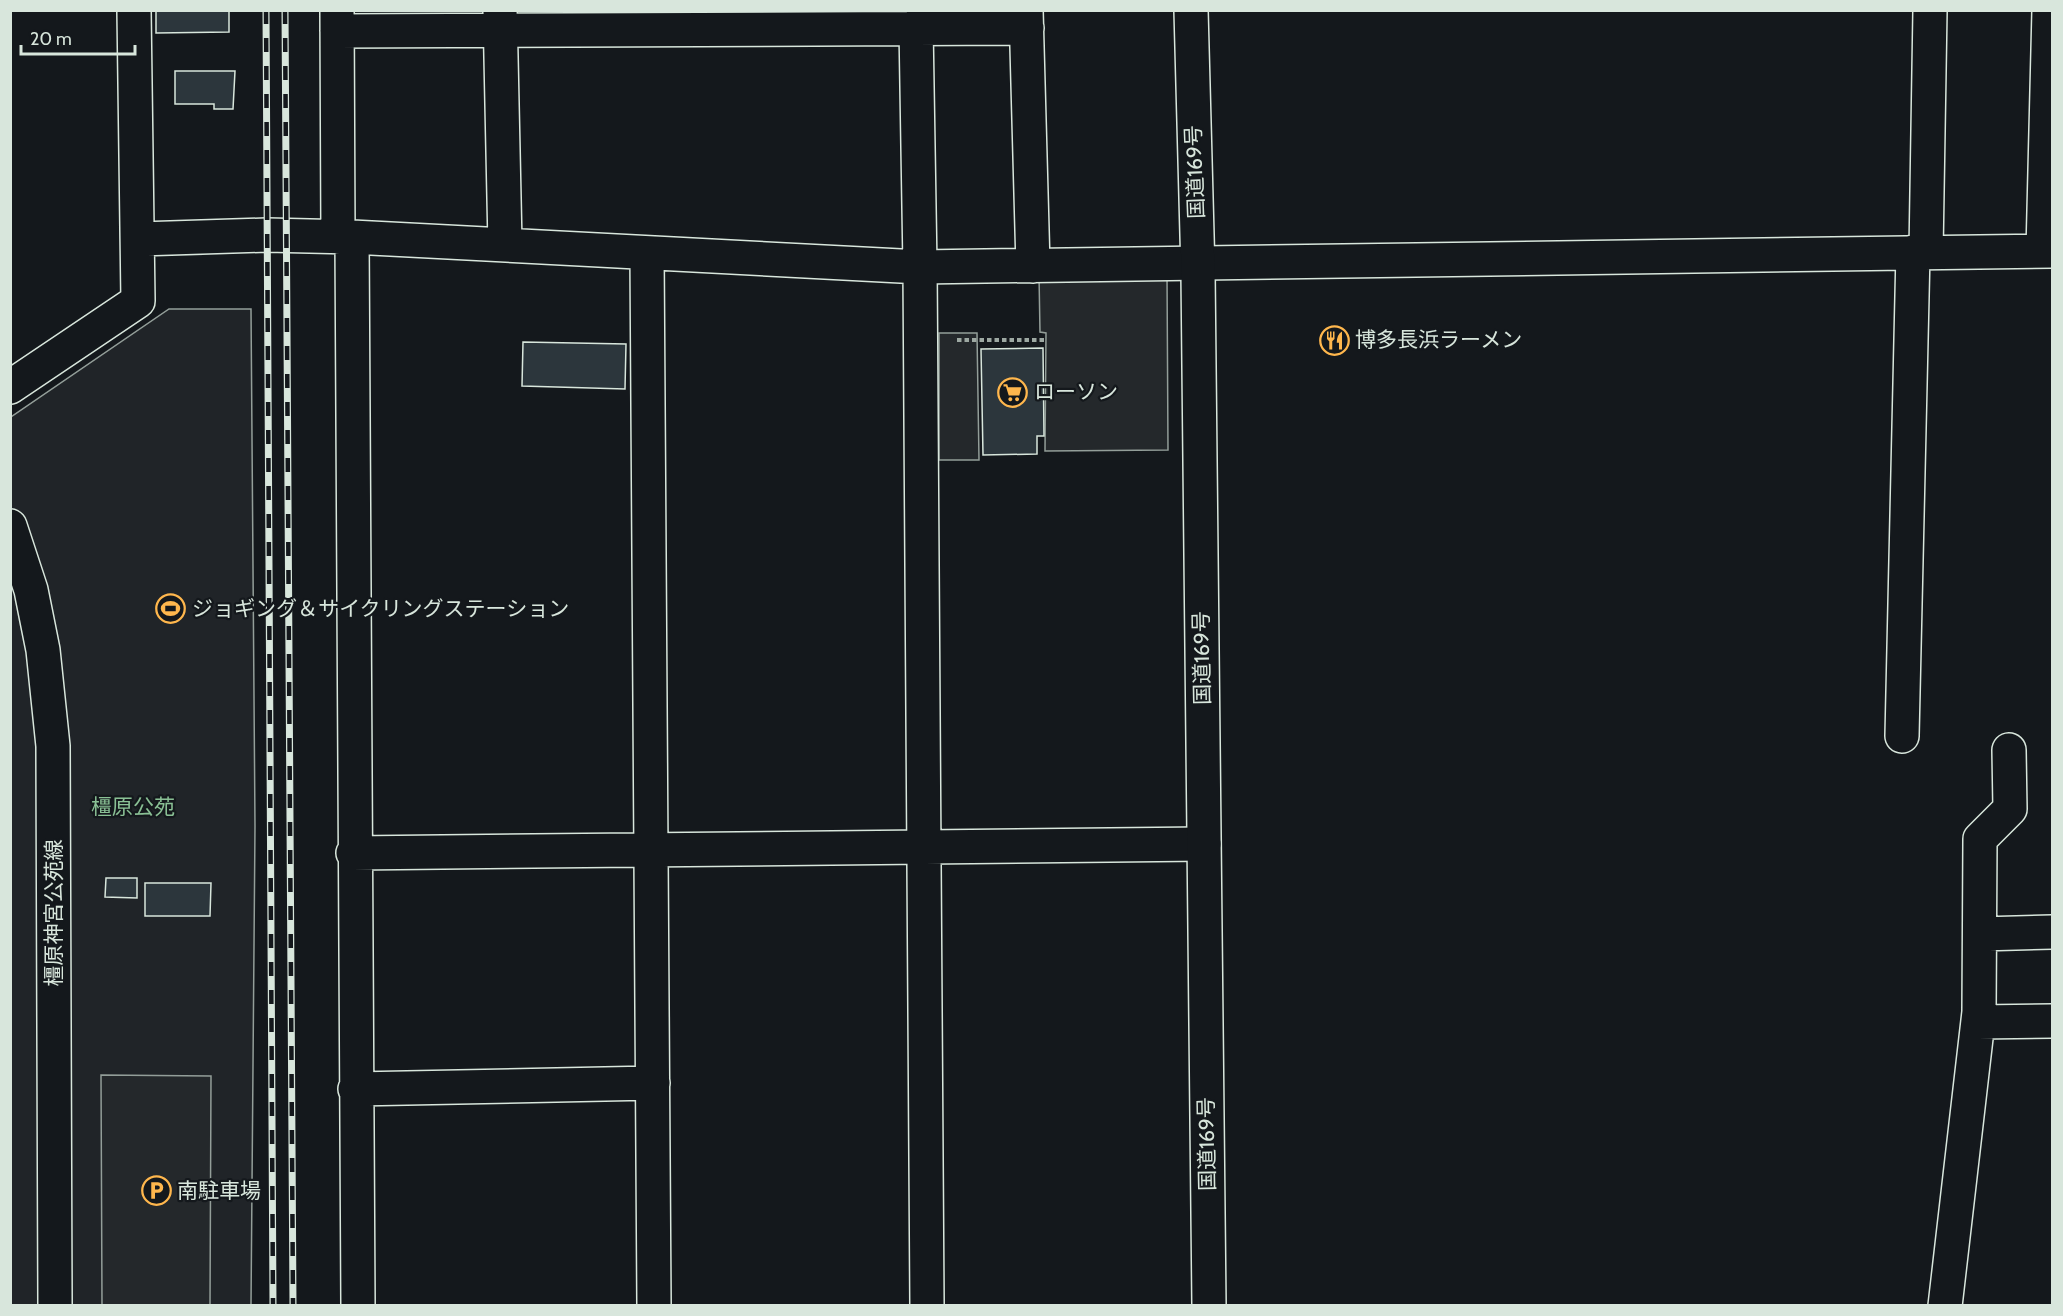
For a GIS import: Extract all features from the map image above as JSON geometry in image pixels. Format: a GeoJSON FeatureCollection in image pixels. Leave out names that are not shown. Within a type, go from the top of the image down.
{"type":"FeatureCollection","features":[{"type":"Feature","properties":{"kind":"main road"},"geometry":{"type":"LineString","coordinates":[[10,387],[138,301],[139,239],[134,10]]}},
{"type":"Feature","properties":{"kind":"main road","name":"国道169号"},"geometry":{"type":"LineString","coordinates":[[1191,10],[1198,265],[1209,1305]]}},
{"type":"Feature","properties":{"kind":"main road"},"geometry":{"type":"LineString","coordinates":[[1902,736],[1930,10]]}},
{"type":"Feature","properties":{"kind":"main road"},"geometry":{"type":"LineString","coordinates":[[139,239],[345,237],[920,267],[1198,265],[2048,251],[2049,10]]}},
{"type":"Feature","properties":{"kind":"main road"},"geometry":{"type":"LineString","coordinates":[[358,1305],[345,237],[337,21],[501,20],[916,26],[1027,19],[1033,266]]}},
{"type":"Feature","properties":{"kind":"main road"},"geometry":{"type":"LineString","coordinates":[[501,20],[505,245]]}},
{"type":"Feature","properties":{"kind":"main road"},"geometry":{"type":"LineString","coordinates":[[916,26],[920,267],[927,1305]]}},
{"type":"Feature","properties":{"kind":"main road"},"geometry":{"type":"LineString","coordinates":[[647,253],[654,1305]]}},
{"type":"Feature","properties":{"kind":"main road","name":"橿原神宮公苑線"},"geometry":{"type":"LineString","coordinates":[[10,526],[31,590],[39,630],[50,700],[53,746],[55,1305]]}},
{"type":"Feature","properties":{"kind":"main road"},"geometry":{"type":"LineString","coordinates":[[1945,1305],[1978,1022],[1980,839],[2010,809],[2009,750]]}},
{"type":"Feature","properties":{"kind":"main road"},"geometry":{"type":"LineString","coordinates":[[353,853],[1204,844]]}},
{"type":"Feature","properties":{"kind":"main road"},"geometry":{"type":"LineString","coordinates":[[1980,934],[2052,932]]}},
{"type":"Feature","properties":{"kind":"main road"},"geometry":{"type":"LineString","coordinates":[[1978,1022],[2052,1021]]}},
{"type":"Feature","properties":{"kind":"main road"},"geometry":{"type":"LineString","coordinates":[[356,1089],[652,1083]]}},
{"type":"Feature","properties":{"kind":"path"},"geometry":{"type":"LineString","coordinates":[[977,340],[1046,340]]}},
{"type":"Feature","properties":{"kind":"green space","name":"橿原公苑"},"geometry":{"type":"Polygon","coordinates":[[[169,309],[251,309],[255,826],[251,1305],[11,1306],[11,417],[169,309]]]}},
{"type":"Feature","properties":{"kind":"shaded area"},"geometry":{"type":"Polygon","coordinates":[[[1167,274],[1168,450],[1045,451],[1046,333],[1040,332],[1039,275],[1167,274]]]}},
{"type":"Feature","properties":{"kind":"shaded area"},"geometry":{"type":"Polygon","coordinates":[[[939,333],[977,333],[979,460],[939,460],[939,333]]]}},
{"type":"Feature","properties":{"kind":"shaded area","name":"南駐車場"},"geometry":{"type":"Polygon","coordinates":[[[101,1075],[211,1076],[210,1305],[102,1305],[101,1075]]]}},
{"type":"Feature","properties":{"kind":"building"},"geometry":{"type":"Polygon","coordinates":[[[156,10],[229,10],[229,32],[156,33],[156,10]]]}},
{"type":"Feature","properties":{"kind":"building"},"geometry":{"type":"Polygon","coordinates":[[[175,71],[235,71],[233,109],[214,109],[214,104],[175,104],[175,71]]]}},
{"type":"Feature","properties":{"kind":"building"},"geometry":{"type":"Polygon","coordinates":[[[523,342],[626,344],[625,389],[522,386],[523,342]]]}},
{"type":"Feature","properties":{"kind":"building","name":"ローソン"},"geometry":{"type":"Polygon","coordinates":[[[1043,348],[1044,436],[1037,436],[1037,454],[983,455],[981,349],[1043,348]]]}},
{"type":"Feature","properties":{"kind":"building"},"geometry":{"type":"Polygon","coordinates":[[[106,878],[137,878],[137,898],[105,897],[106,878]]]}},
{"type":"Feature","properties":{"kind":"building"},"geometry":{"type":"Polygon","coordinates":[[[145,883],[211,883],[210,916],[145,916],[145,883]]]}},
{"type":"Feature","properties":{"kind":"railway"},"geometry":{"type":"LineString","coordinates":[[266,10],[273,1306]]}},
{"type":"Feature","properties":{"kind":"railway"},"geometry":{"type":"LineString","coordinates":[[285,10],[293,1306]]}},
{"type":"Feature","properties":{"kind":"place","name":"博多長浜ラーメン"},"geometry":{"type":"Point","coordinates":[1334,340]}},
{"type":"Feature","properties":{"kind":"place","name":"ローソン"},"geometry":{"type":"Point","coordinates":[1013,392]}},
{"type":"Feature","properties":{"kind":"place","name":"ジョギング＆サイクリングステーション"},"geometry":{"type":"Point","coordinates":[171,609]}},
{"type":"Feature","properties":{"kind":"place","name":"南駐車場"},"geometry":{"type":"Point","coordinates":[156,1191]}}]}
